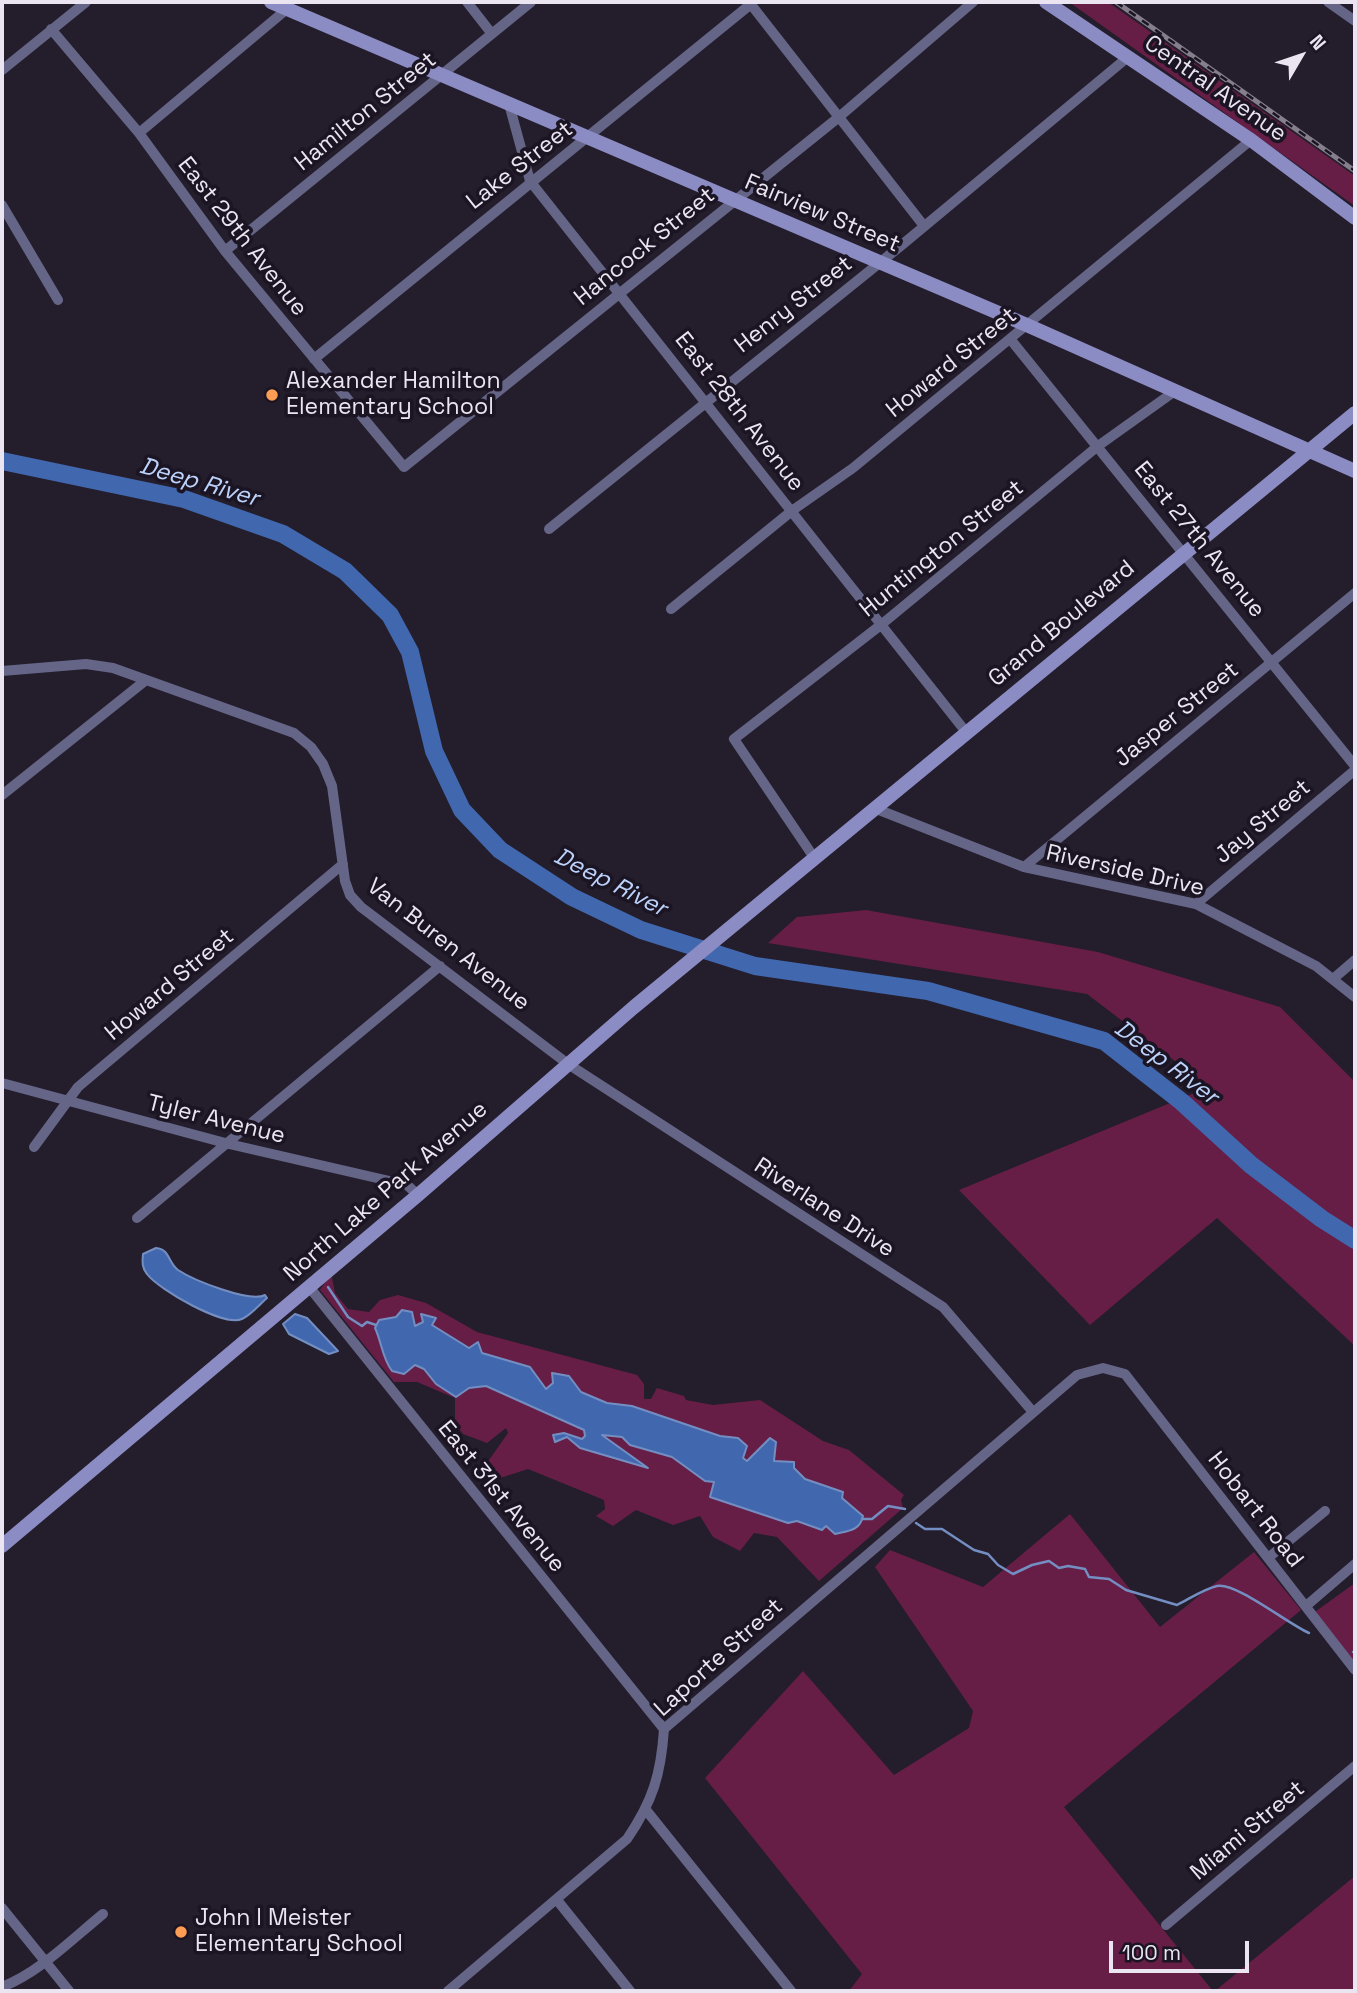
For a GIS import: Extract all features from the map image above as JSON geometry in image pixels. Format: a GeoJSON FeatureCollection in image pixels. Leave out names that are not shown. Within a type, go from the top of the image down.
{"type":"FeatureCollection","features":[{"type":"Feature","properties":{"kind":"street"},"geometry":{"type":"LineString","coordinates":[[2,70],[86,2]]}},
{"type":"Feature","properties":{"kind":"street","name":"Fairview Street"},"geometry":{"type":"LineString","coordinates":[[271,2],[1029,326],[1355,471]]}},
{"type":"Feature","properties":{"kind":"street"},"geometry":{"type":"LineString","coordinates":[[467,2],[492,34]]}},
{"type":"Feature","properties":{"kind":"street","name":"Hamilton Street"},"geometry":{"type":"LineString","coordinates":[[225,251],[531,2]]}},
{"type":"Feature","properties":{"kind":"street","name":"Hancock Street"},"geometry":{"type":"LineString","coordinates":[[404,467],[619,291],[839,117],[973,2]]}},
{"type":"Feature","properties":{"kind":"street","name":"Central Avenue"},"geometry":{"type":"LineString","coordinates":[[1046,2],[1251,140],[1355,218]]}},
{"type":"Feature","properties":{"kind":"street"},"geometry":{"type":"LineString","coordinates":[[1328,2],[1355,21]]}},
{"type":"Feature","properties":{"kind":"street"},"geometry":{"type":"LineString","coordinates":[[750,3],[924,226]]}},
{"type":"Feature","properties":{"kind":"street","name":"Lake Street"},"geometry":{"type":"LineString","coordinates":[[314,359],[750,3]]}},
{"type":"Feature","properties":{"kind":"street"},"geometry":{"type":"LineString","coordinates":[[139,133],[287,9]]}},
{"type":"Feature","properties":{"kind":"street","name":"East 29th Avenue"},"geometry":{"type":"LineString","coordinates":[[51,29],[139,133],[225,251],[404,467]]}},
{"type":"Feature","properties":{"kind":"street","name":"Henry Street"},"geometry":{"type":"LineString","coordinates":[[549,529],[1128,57]]}},
{"type":"Feature","properties":{"kind":"street","name":"East 28th Avenue"},"geometry":{"type":"LineString","coordinates":[[509,104],[530,181],[966,732]]}},
{"type":"Feature","properties":{"kind":"street","name":"Howard Street"},"geometry":{"type":"LineString","coordinates":[[671,609],[793,510],[853,468],[1029,326],[1251,140]]}},
{"type":"Feature","properties":{"kind":"street"},"geometry":{"type":"LineString","coordinates":[[2,205],[58,300]]}},
{"type":"Feature","properties":{"kind":"street","name":"East 27th Avenue"},"geometry":{"type":"LineString","coordinates":[[1011,340],[1355,768]]}},
{"type":"Feature","properties":{"kind":"street","name":"Huntington Street"},"geometry":{"type":"LineString","coordinates":[[815,859],[734,739],[882,624],[1098,446],[1175,391]]}},
{"type":"Feature","properties":{"kind":"street","name":"Grand Boulevard"},"geometry":{"type":"LineString","coordinates":[[798,871],[1355,412]]}},
{"type":"Feature","properties":{"kind":"street","name":"Jasper Street"},"geometry":{"type":"LineString","coordinates":[[1024,867],[1355,593]]}},
{"type":"Feature","properties":{"kind":"street","name":"Van Buren Avenue"},"geometry":{"type":"LineString","coordinates":[[2,671],[86,664],[113,668],[294,733],[311,747],[323,764],[332,786],[350,895],[361,907],[568,1064]]}},
{"type":"Feature","properties":{"kind":"street"},"geometry":{"type":"LineString","coordinates":[[2,796],[146,680]]}},
{"type":"Feature","properties":{"kind":"street","name":"Jay Street"},"geometry":{"type":"LineString","coordinates":[[1196,904],[1355,768]]}},
{"type":"Feature","properties":{"kind":"street","name":"Riverside Drive"},"geometry":{"type":"LineString","coordinates":[[873,808],[1024,867],[1196,904],[1287,949],[1333,979],[1355,998]]}},
{"type":"Feature","properties":{"kind":"street","name":"Howard Street"},"geometry":{"type":"LineString","coordinates":[[34,1147],[78,1087],[343,864]]}},
{"type":"Feature","properties":{"kind":"street","name":"North Lake Park Avenue"},"geometry":{"type":"LineString","coordinates":[[2,1546],[418,1195],[634,1007],[798,871]]}},
{"type":"Feature","properties":{"kind":"street"},"geometry":{"type":"LineString","coordinates":[[1333,979],[1355,960]]}},
{"type":"Feature","properties":{"kind":"street"},"geometry":{"type":"LineString","coordinates":[[137,1218],[440,966]]}},
{"type":"Feature","properties":{"kind":"street","name":"Riverlane Drive"},"geometry":{"type":"LineString","coordinates":[[568,1064],[943,1307],[1034,1412]]}},
{"type":"Feature","properties":{"kind":"street","name":"Tyler Avenue"},"geometry":{"type":"LineString","coordinates":[[2,1083],[67,1103],[229,1144],[407,1185],[418,1195]]}},
{"type":"Feature","properties":{"kind":"street","name":"East 31st Avenue"},"geometry":{"type":"LineString","coordinates":[[310,1287],[664,1729]]}},
{"type":"Feature","properties":{"kind":"street","name":"Laporte Street"},"geometry":{"type":"LineString","coordinates":[[448,1991],[627,1839],[646,1810],[661,1766],[664,1729],[1077,1375],[1103,1368],[1125,1374]]}},
{"type":"Feature","properties":{"kind":"street","name":"Hobart Road"},"geometry":{"type":"LineString","coordinates":[[1125,1374],[1355,1670]]}},
{"type":"Feature","properties":{"kind":"street"},"geometry":{"type":"LineString","coordinates":[[1268,1558],[1325,1511]]}},
{"type":"Feature","properties":{"kind":"street"},"geometry":{"type":"LineString","coordinates":[[1306,1606],[1355,1564]]}},
{"type":"Feature","properties":{"kind":"street","name":"Miami Street"},"geometry":{"type":"LineString","coordinates":[[1166,1925],[1355,1766]]}},
{"type":"Feature","properties":{"kind":"street"},"geometry":{"type":"LineString","coordinates":[[646,1810],[791,1991]]}},
{"type":"Feature","properties":{"kind":"street"},"geometry":{"type":"LineString","coordinates":[[557,1900],[630,1991]]}},
{"type":"Feature","properties":{"kind":"street"},"geometry":{"type":"LineString","coordinates":[[2,1908],[69,1991]]}},
{"type":"Feature","properties":{"kind":"street"},"geometry":{"type":"LineString","coordinates":[[2,1987],[45,1962],[103,1914]]}},
{"type":"Feature","properties":{"kind":"shaded area"},"geometry":{"type":"Polygon","coordinates":[[[1069,2],[1108,2],[1355,176],[1355,206],[1069,2]]]}},
{"type":"Feature","properties":{"kind":"shaded area"},"geometry":{"type":"Polygon","coordinates":[[[866,910],[1098,952],[1280,1007],[1355,1082],[1355,1346],[1217,1218],[1090,1325],[959,1190],[1209,1087],[1087,994],[768,943],[797,917],[866,910]]]}},
{"type":"Feature","properties":{"kind":"shaded area"},"geometry":{"type":"Polygon","coordinates":[[[331,1273],[335,1293],[348,1309],[369,1312],[380,1300],[398,1295],[426,1303],[477,1332],[637,1375],[644,1384],[644,1399],[651,1399],[657,1388],[684,1396],[686,1400],[713,1405],[760,1400],[823,1441],[849,1450],[904,1495],[901,1500],[903,1508],[819,1581],[777,1537],[754,1533],[740,1551],[713,1537],[700,1516],[673,1525],[636,1510],[613,1526],[596,1516],[605,1509],[604,1500],[528,1469],[491,1481],[482,1470],[508,1433],[506,1428],[487,1443],[463,1434],[455,1424],[455,1398],[417,1382],[394,1382],[320,1290],[331,1273]]]}},
{"type":"Feature","properties":{"kind":"shaded area"},"geometry":{"type":"Polygon","coordinates":[[[1070,1514],[1160,1627],[1254,1552],[1301,1610],[1064,1807],[1213,1991],[849,1991],[862,1974],[705,1778],[803,1671],[894,1775],[969,1728],[973,1711],[875,1567],[890,1550],[983,1587],[1070,1514]]]}},
{"type":"Feature","properties":{"kind":"shaded area"},"geometry":{"type":"Polygon","coordinates":[[[1355,1583],[1355,1670],[1312,1614],[1355,1583]]]}},
{"type":"Feature","properties":{"kind":"shaded area"},"geometry":{"type":"Polygon","coordinates":[[[1355,1876],[1355,1991],[1215,1991],[1355,1876]]]}},
{"type":"Feature","properties":{"kind":"water"},"geometry":{"type":"Polygon","coordinates":[[[156,1248],[164,1251],[178,1270],[196,1279],[235,1293],[258,1297],[265,1295],[267,1298],[242,1319],[233,1320],[192,1306],[164,1289],[147,1274],[143,1265],[143,1254],[156,1248]]]}},
{"type":"Feature","properties":{"kind":"water"},"geometry":{"type":"Polygon","coordinates":[[[402,1310],[412,1312],[415,1326],[423,1322],[421,1314],[436,1318],[432,1325],[469,1348],[478,1342],[482,1353],[530,1367],[546,1389],[553,1383],[552,1373],[569,1376],[581,1392],[607,1403],[632,1406],[720,1436],[738,1438],[747,1446],[743,1458],[747,1461],[770,1438],[776,1442],[774,1461],[794,1462],[794,1468],[805,1479],[843,1492],[842,1498],[863,1516],[861,1521],[853,1529],[835,1534],[826,1526],[822,1530],[797,1521],[788,1523],[710,1497],[714,1482],[705,1481],[672,1457],[630,1445],[622,1437],[602,1435],[648,1468],[580,1448],[567,1437],[555,1442],[553,1435],[564,1433],[582,1439],[585,1436],[584,1430],[486,1386],[469,1388],[456,1397],[436,1384],[424,1369],[415,1365],[404,1374],[392,1371],[375,1328],[379,1320],[396,1317],[402,1310]]]}},
{"type":"Feature","properties":{"kind":"water"},"geometry":{"type":"Polygon","coordinates":[[[295,1314],[307,1318],[338,1351],[329,1354],[289,1334],[283,1324],[295,1314]]]}},
{"type":"Feature","properties":{"kind":"waterway","name":"Deep River"},"geometry":{"type":"LineString","coordinates":[[2,461],[184,499],[283,534],[345,571],[390,615],[410,652],[434,751],[462,810],[500,850],[572,897],[641,930],[755,966],[928,991],[1104,1041],[1182,1102],[1251,1165],[1322,1219],[1355,1240]]}},
{"type":"Feature","properties":{"kind":"waterway"},"geometry":{"type":"LineString","coordinates":[[328,1287],[348,1317],[362,1326],[367,1322],[376,1325]]}},
{"type":"Feature","properties":{"kind":"waterway"},"geometry":{"type":"LineString","coordinates":[[862,1519],[872,1519],[888,1506],[905,1509]]}},
{"type":"Feature","properties":{"kind":"waterway"},"geometry":{"type":"LineString","coordinates":[[916,1523],[925,1529],[942,1529],[974,1550],[988,1554],[998,1565],[1013,1574],[1049,1561],[1059,1568],[1068,1566],[1085,1569],[1089,1577],[1109,1579],[1126,1590],[1177,1605],[1212,1587],[1226,1587],[1249,1597],[1309,1633]]}},
{"type":"Feature","properties":{"kind":"railway"},"geometry":{"type":"LineString","coordinates":[[1116,2],[1355,171]]}},
{"type":"Feature","properties":{"kind":"place","name":"Alexander Hamilton Elementary School"},"geometry":{"type":"Point","coordinates":[272,395]}},
{"type":"Feature","properties":{"kind":"place","name":"John I Meister Elementary School"},"geometry":{"type":"Point","coordinates":[181,1932]}}]}
